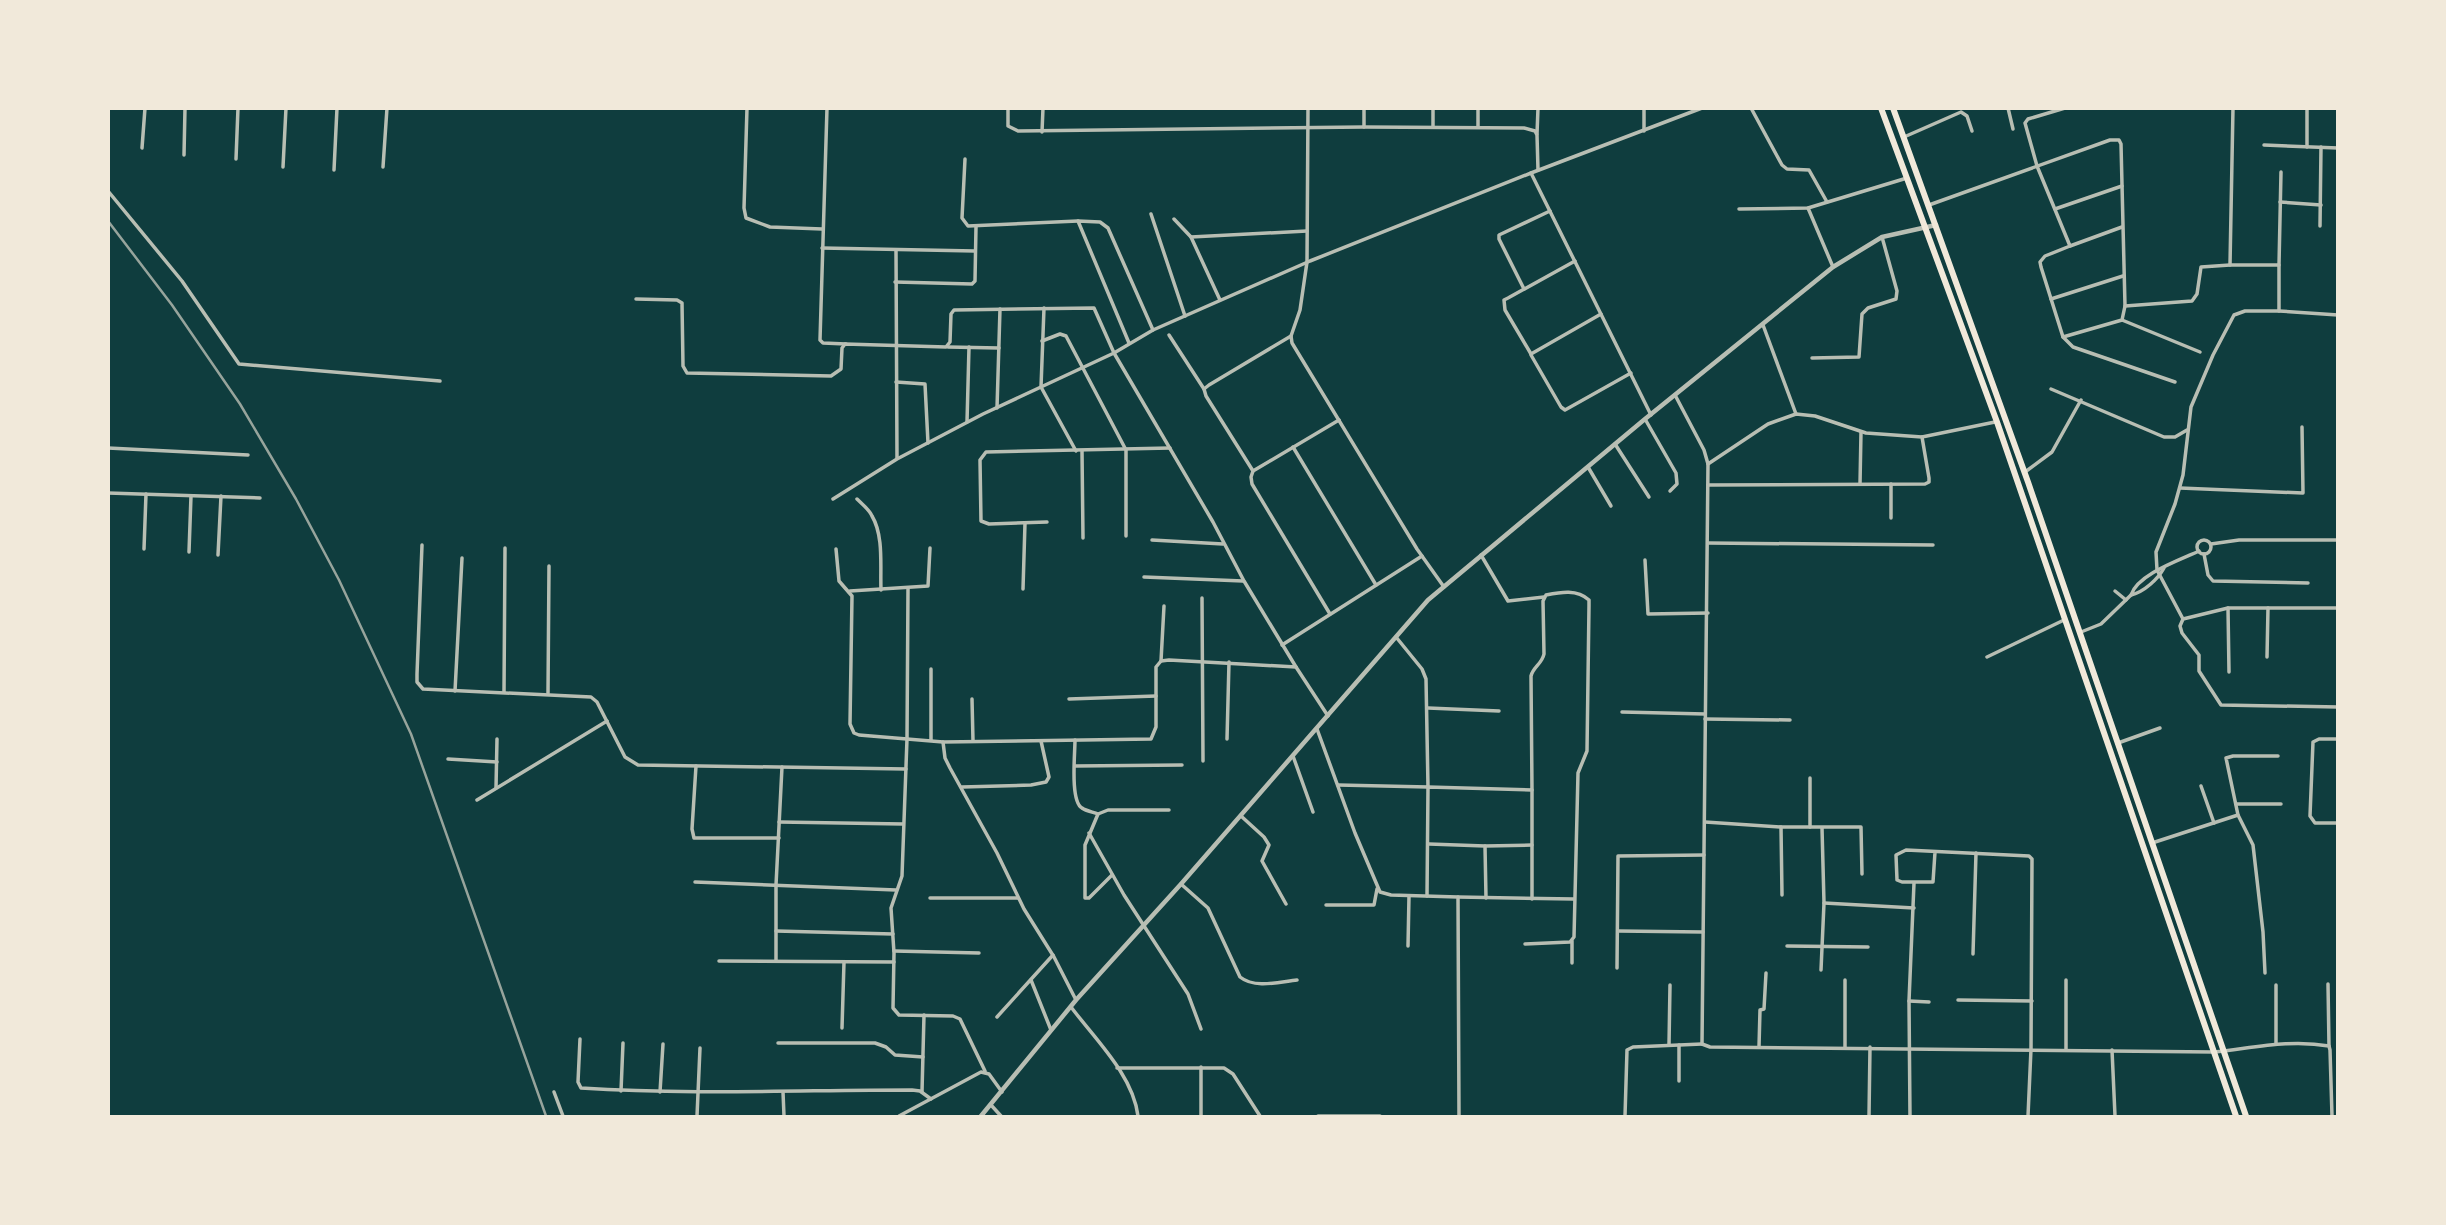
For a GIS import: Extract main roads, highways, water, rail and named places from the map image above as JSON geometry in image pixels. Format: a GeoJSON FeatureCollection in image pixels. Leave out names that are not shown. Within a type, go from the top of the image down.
{"type":"FeatureCollection","features":[{"type":"Feature","properties":{"kind":"highway"},"geometry":{"type":"LineString","coordinates":[[1881,108],[1997,422],[2236,1116]]}},
{"type":"Feature","properties":{"kind":"highway"},"geometry":{"type":"LineString","coordinates":[[1893,108],[2024,473],[2246,1116]]}},
{"type":"Feature","properties":{"kind":"railway"},"geometry":{"type":"LineString","coordinates":[[108,221],[172,305],[240,404],[296,499],[339,580],[411,734],[546,1116]]}}]}
